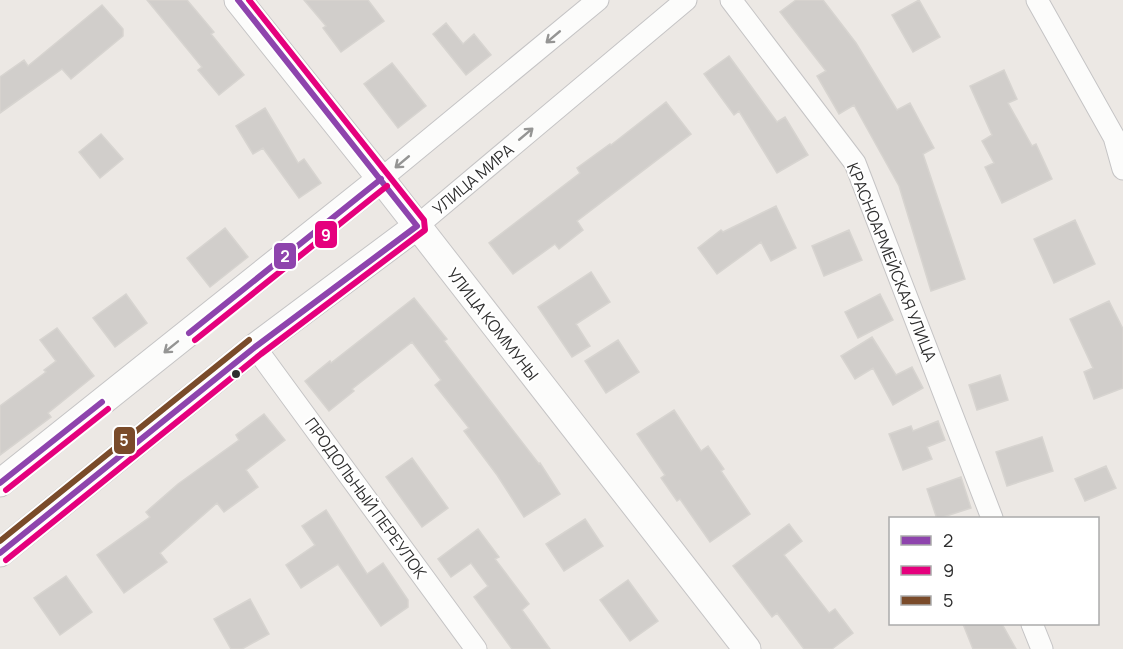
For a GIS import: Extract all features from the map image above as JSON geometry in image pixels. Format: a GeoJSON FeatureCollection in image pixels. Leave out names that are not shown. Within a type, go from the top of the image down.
{"type":"FeatureCollection","features":[{"type":"Feature","properties":{"kind":"street","name":"УЛИЦА КОММУНЫ"},"geometry":{"type":"LineString","coordinates":[[238,0],[381,179],[747,649]]}},
{"type":"Feature","properties":{"kind":"street"},"geometry":{"type":"LineString","coordinates":[[0,483],[381,179],[598,0]]}},
{"type":"Feature","properties":{"kind":"street","name":"УЛИЦА МИРА"},"geometry":{"type":"LineString","coordinates":[[0,553],[255,346],[417,226],[686,0]]}},
{"type":"Feature","properties":{"kind":"street","name":"КРАСНОАРМЕЙСКАЯ УЛИЦА"},"geometry":{"type":"LineString","coordinates":[[731,0],[855,163],[991,517]]}},
{"type":"Feature","properties":{"kind":"street"},"geometry":{"type":"LineString","coordinates":[[1037,0],[1114,137],[1123,169]]}},
{"type":"Feature","properties":{"kind":"street","name":"ПРОДОЛЬНЫЙ ПЕРЕУЛОК"},"geometry":{"type":"LineString","coordinates":[[255,346],[476,649]]}},
{"type":"Feature","properties":{"kind":"street"},"geometry":{"type":"LineString","coordinates":[[1032,625],[1042,649]]}},
{"type":"Feature","properties":{"kind":"building"},"geometry":{"type":"Polygon","coordinates":[[[147,0],[187,0],[214,32],[211,34],[244,75],[219,95],[198,70],[202,67],[147,0]]]}},
{"type":"Feature","properties":{"kind":"building"},"geometry":{"type":"Polygon","coordinates":[[[304,0],[368,0],[384,21],[341,52],[323,28],[326,26],[304,0]]]}},
{"type":"Feature","properties":{"kind":"building"},"geometry":{"type":"Polygon","coordinates":[[[796,0],[823,0],[856,43],[897,110],[910,103],[934,148],[923,154],[965,279],[931,291],[899,186],[854,105],[839,114],[817,76],[826,71],[780,12],[796,0]]]}},
{"type":"Feature","properties":{"kind":"building"},"geometry":{"type":"Polygon","coordinates":[[[919,0],[940,37],[913,52],[892,15],[919,0]]]}},
{"type":"Feature","properties":{"kind":"building"},"geometry":{"type":"Polygon","coordinates":[[[102,5],[123,29],[123,36],[71,79],[62,69],[0,113],[0,77],[24,60],[28,66],[102,5]]]}},
{"type":"Feature","properties":{"kind":"building"},"geometry":{"type":"Polygon","coordinates":[[[446,23],[463,44],[474,34],[491,55],[466,75],[433,34],[446,23]]]}},
{"type":"Feature","properties":{"kind":"building"},"geometry":{"type":"Polygon","coordinates":[[[729,56],[777,122],[785,117],[808,155],[777,173],[739,111],[734,115],[704,74],[729,56]]]}},
{"type":"Feature","properties":{"kind":"building"},"geometry":{"type":"Polygon","coordinates":[[[392,63],[426,106],[398,128],[364,84],[392,63]]]}},
{"type":"Feature","properties":{"kind":"building"},"geometry":{"type":"Polygon","coordinates":[[[1004,70],[1017,99],[1008,103],[1032,146],[1036,144],[1052,179],[1002,203],[985,167],[994,163],[982,141],[992,135],[970,86],[1004,70]]]}},
{"type":"Feature","properties":{"kind":"building"},"geometry":{"type":"Polygon","coordinates":[[[666,102],[691,134],[577,221],[583,230],[559,249],[555,244],[513,274],[489,243],[580,173],[577,168],[666,102]]]}},
{"type":"Feature","properties":{"kind":"building"},"geometry":{"type":"Polygon","coordinates":[[[265,108],[298,163],[304,159],[321,183],[299,198],[263,148],[253,154],[236,126],[265,108]]]}},
{"type":"Feature","properties":{"kind":"building"},"geometry":{"type":"Polygon","coordinates":[[[101,134],[123,159],[100,178],[79,152],[101,134]]]}},
{"type":"Feature","properties":{"kind":"building"},"geometry":{"type":"Polygon","coordinates":[[[776,206],[796,248],[771,261],[761,242],[717,274],[698,248],[721,230],[723,232],[776,206]]]}},
{"type":"Feature","properties":{"kind":"building"},"geometry":{"type":"Polygon","coordinates":[[[1075,220],[1095,264],[1054,283],[1034,239],[1075,220]]]}},
{"type":"Feature","properties":{"kind":"building"},"geometry":{"type":"Polygon","coordinates":[[[225,228],[248,257],[210,287],[187,258],[225,228]]]}},
{"type":"Feature","properties":{"kind":"building"},"geometry":{"type":"Polygon","coordinates":[[[849,230],[862,260],[824,276],[812,246],[849,230]]]}},
{"type":"Feature","properties":{"kind":"building"},"geometry":{"type":"Polygon","coordinates":[[[591,272],[610,302],[576,324],[590,346],[572,357],[538,307],[591,272]]]}},
{"type":"Feature","properties":{"kind":"building"},"geometry":{"type":"Polygon","coordinates":[[[126,294],[147,323],[115,347],[93,318],[126,294]]]}},
{"type":"Feature","properties":{"kind":"building"},"geometry":{"type":"Polygon","coordinates":[[[880,294],[893,320],[858,338],[845,312],[880,294]]]}},
{"type":"Feature","properties":{"kind":"building"},"geometry":{"type":"Polygon","coordinates":[[[414,298],[447,339],[444,341],[540,463],[560,494],[524,517],[497,475],[464,431],[469,428],[435,385],[441,380],[412,342],[352,389],[354,391],[329,411],[305,381],[414,298]]]}},
{"type":"Feature","properties":{"kind":"building"},"geometry":{"type":"Polygon","coordinates":[[[1109,301],[1123,329],[1123,388],[1094,399],[1084,372],[1093,368],[1070,319],[1109,301]]]}},
{"type":"Feature","properties":{"kind":"building"},"geometry":{"type":"Polygon","coordinates":[[[57,328],[94,376],[48,413],[51,417],[0,455],[0,406],[46,372],[44,370],[56,361],[40,340],[57,328]]]}},
{"type":"Feature","properties":{"kind":"building"},"geometry":{"type":"Polygon","coordinates":[[[872,337],[896,375],[912,367],[923,388],[893,405],[873,368],[855,379],[841,356],[872,337]]]}},
{"type":"Feature","properties":{"kind":"building"},"geometry":{"type":"Polygon","coordinates":[[[618,340],[639,372],[606,393],[585,361],[618,340]]]}},
{"type":"Feature","properties":{"kind":"building"},"geometry":{"type":"Polygon","coordinates":[[[1000,375],[1008,400],[977,410],[969,385],[1000,375]]]}},
{"type":"Feature","properties":{"kind":"building"},"geometry":{"type":"Polygon","coordinates":[[[674,410],[701,451],[708,446],[724,469],[721,471],[750,514],[710,542],[680,499],[677,501],[661,478],[665,475],[637,434],[674,410]]]}},
{"type":"Feature","properties":{"kind":"building"},"geometry":{"type":"Polygon","coordinates":[[[264,414],[285,440],[246,470],[258,487],[224,512],[217,503],[160,553],[167,562],[124,593],[97,555],[150,517],[146,512],[178,484],[239,440],[236,435],[264,414]]]}},
{"type":"Feature","properties":{"kind":"building"},"geometry":{"type":"Polygon","coordinates":[[[938,421],[945,440],[927,447],[932,459],[903,470],[889,434],[911,426],[913,431],[938,421]]]}},
{"type":"Feature","properties":{"kind":"building"},"geometry":{"type":"Polygon","coordinates":[[[1042,437],[1053,471],[1007,486],[996,452],[1042,437]]]}},
{"type":"Feature","properties":{"kind":"building"},"geometry":{"type":"Polygon","coordinates":[[[412,458],[448,508],[422,527],[386,477],[412,458]]]}},
{"type":"Feature","properties":{"kind":"building"},"geometry":{"type":"Polygon","coordinates":[[[1106,466],[1116,488],[1085,501],[1075,479],[1106,466]]]}},
{"type":"Feature","properties":{"kind":"building"},"geometry":{"type":"Polygon","coordinates":[[[961,477],[971,508],[936,517],[927,489],[961,477]]]}},
{"type":"Feature","properties":{"kind":"building"},"geometry":{"type":"Polygon","coordinates":[[[326,510],[367,574],[383,563],[408,600],[408,607],[381,626],[338,564],[301,588],[286,565],[315,545],[302,526],[326,510]]]}},
{"type":"Feature","properties":{"kind":"building"},"geometry":{"type":"Polygon","coordinates":[[[585,519],[603,546],[564,571],[546,544],[585,519]]]}},
{"type":"Feature","properties":{"kind":"building"},"geometry":{"type":"Polygon","coordinates":[[[789,524],[802,541],[784,555],[829,613],[835,609],[853,633],[832,649],[804,649],[777,613],[772,617],[733,566],[789,524]]]}},
{"type":"Feature","properties":{"kind":"building"},"geometry":{"type":"Polygon","coordinates":[[[478,529],[499,557],[495,559],[529,604],[522,610],[550,649],[512,649],[474,597],[488,586],[471,563],[451,577],[438,559],[478,529]]]}},
{"type":"Feature","properties":{"kind":"building"},"geometry":{"type":"Polygon","coordinates":[[[66,576],[92,612],[60,635],[34,598],[66,576]]]}},
{"type":"Feature","properties":{"kind":"building"},"geometry":{"type":"Polygon","coordinates":[[[628,580],[658,621],[630,641],[600,600],[628,580]]]}},
{"type":"Feature","properties":{"kind":"building"},"geometry":{"type":"Polygon","coordinates":[[[250,599],[269,634],[242,649],[231,649],[214,619],[250,599]]]}},
{"type":"Feature","properties":{"kind":"building"},"geometry":{"type":"Polygon","coordinates":[[[963,625],[1003,625],[1016,649],[973,649],[963,625]]]}},
{"type":"Feature","properties":{"kind":"transit line","name":"2"},"geometry":{"type":"LineString","coordinates":[[0,553],[255,347],[417,226],[238,0]]}},
{"type":"Feature","properties":{"kind":"transit line","name":"9"},"geometry":{"type":"LineString","coordinates":[[6,560],[261,354],[425,230],[424,220],[249,0]]}},
{"type":"Feature","properties":{"kind":"transit line","name":"2"},"geometry":{"type":"LineString","coordinates":[[189,333],[381,179]]}},
{"type":"Feature","properties":{"kind":"transit line","name":"9"},"geometry":{"type":"LineString","coordinates":[[195,340],[387,186]]}},
{"type":"Feature","properties":{"kind":"transit line","name":"5"},"geometry":{"type":"LineString","coordinates":[[0,541],[249,340]]}},
{"type":"Feature","properties":{"kind":"transit line","name":"2"},"geometry":{"type":"LineString","coordinates":[[0,483],[102,402]]}},
{"type":"Feature","properties":{"kind":"transit line","name":"9"},"geometry":{"type":"LineString","coordinates":[[6,490],[108,409]]}}]}
